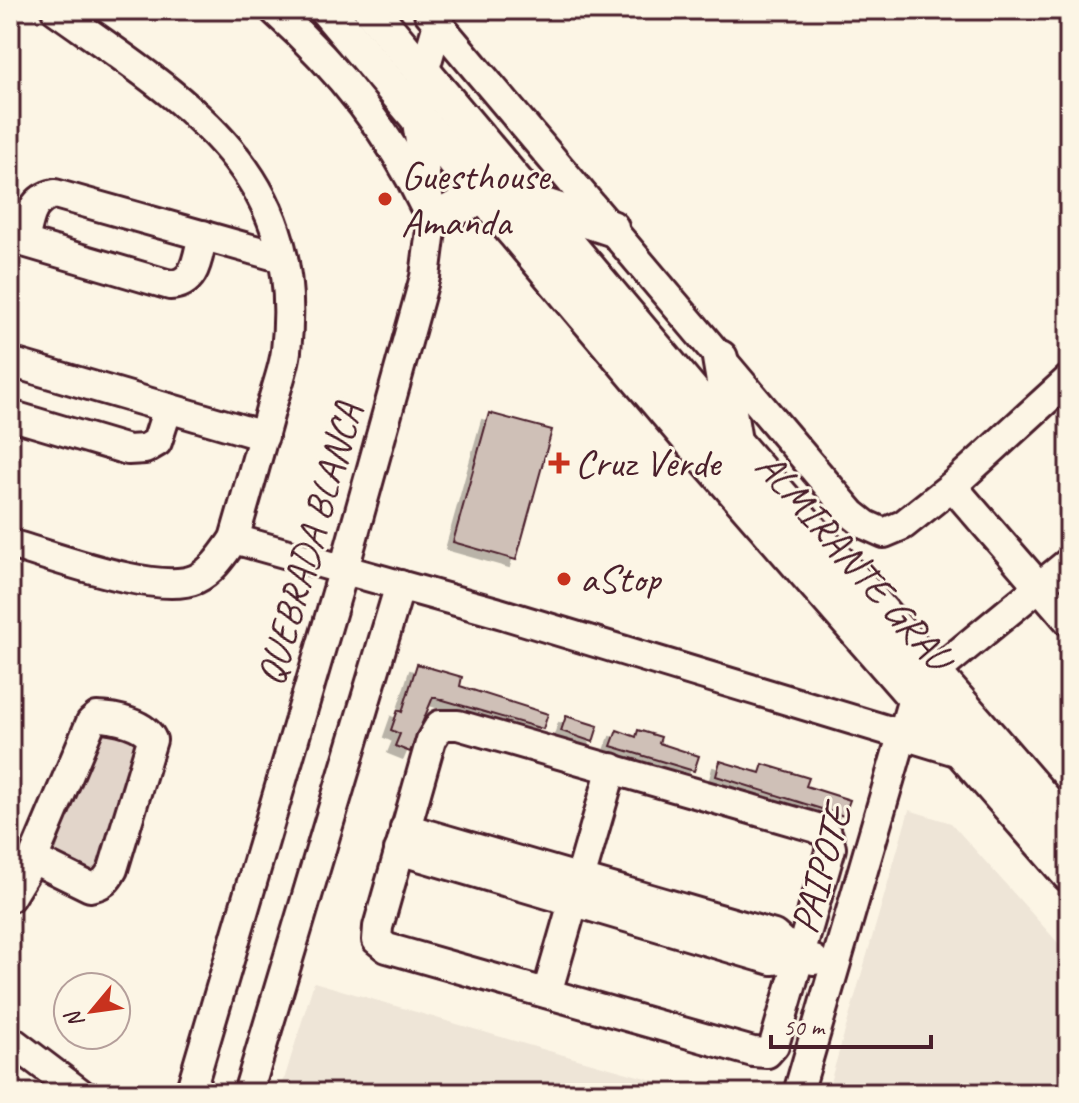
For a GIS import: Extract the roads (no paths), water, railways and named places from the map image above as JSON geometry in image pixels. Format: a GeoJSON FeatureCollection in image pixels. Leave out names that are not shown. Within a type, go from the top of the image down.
{"type":"FeatureCollection","features":[{"type":"Feature","properties":{"kind":"main road","name":"ALMIRANTE GRAU"},"geometry":{"type":"LineString","coordinates":[[327,10],[686,435],[924,685],[1069,829]]}},
{"type":"Feature","properties":{"kind":"main road","name":"ALMIRANTE GRAU"},"geometry":{"type":"LineString","coordinates":[[371,10],[734,442],[924,685],[966,754],[1069,874]]}},
{"type":"Feature","properties":{"kind":"main road"},"geometry":{"type":"LineString","coordinates":[[432,222],[483,197]]}},
{"type":"Feature","properties":{"kind":"main road"},"geometry":{"type":"LineString","coordinates":[[532,202],[611,228]]}},
{"type":"Feature","properties":{"kind":"main road"},"geometry":{"type":"LineString","coordinates":[[720,358],[734,442]]}},
{"type":"Feature","properties":{"kind":"street"},"geometry":{"type":"LineString","coordinates":[[10,544],[149,583],[181,584],[199,578],[219,561],[234,539],[286,352],[287,286],[283,258],[269,208],[241,161],[176,95],[56,10]]}},
{"type":"Feature","properties":{"kind":"street"},"geometry":{"type":"LineString","coordinates":[[274,10],[334,67],[370,114],[413,183],[432,222]]}},
{"type":"Feature","properties":{"kind":"street","name":"QUEBRADA BLANCA"},"geometry":{"type":"LineString","coordinates":[[190,1093],[344,569],[425,277],[432,222],[416,115],[435,14]]}},
{"type":"Feature","properties":{"kind":"street","name":"ALMIRANTE GRAU"},"geometry":{"type":"LineString","coordinates":[[435,14],[852,514],[884,533],[903,525],[952,486]]}},
{"type":"Feature","properties":{"kind":"street"},"geometry":{"type":"LineString","coordinates":[[203,235],[192,277],[181,285],[170,285],[17,240],[33,205],[43,197],[55,194],[203,235],[283,258]]}},
{"type":"Feature","properties":{"kind":"street"},"geometry":{"type":"LineString","coordinates":[[10,362],[264,436]]}},
{"type":"Feature","properties":{"kind":"street"},"geometry":{"type":"LineString","coordinates":[[1069,379],[952,486],[1069,621]]}},
{"type":"Feature","properties":{"kind":"street"},"geometry":{"type":"LineString","coordinates":[[10,415],[128,450],[145,449],[157,442],[168,408]]}},
{"type":"Feature","properties":{"kind":"street"},"geometry":{"type":"LineString","coordinates":[[234,539],[400,585],[966,754]]}},
{"type":"Feature","properties":{"kind":"street"},"geometry":{"type":"LineString","coordinates":[[924,685],[1069,562]]}},
{"type":"Feature","properties":{"kind":"street"},"geometry":{"type":"LineString","coordinates":[[248,1093],[400,585]]}},
{"type":"Feature","properties":{"kind":"street","name":"PAIPOTE"},"geometry":{"type":"LineString","coordinates":[[798,1093],[902,735],[924,685]]}},
{"type":"Feature","properties":{"kind":"street"},"geometry":{"type":"LineString","coordinates":[[10,897],[33,859],[91,722],[97,717],[105,717],[143,728],[149,733],[152,740],[113,869],[106,881],[90,887],[33,859]]}},
{"type":"Feature","properties":{"kind":"street"},"geometry":{"type":"LineString","coordinates":[[440,725],[458,725],[612,768],[817,828],[828,836],[831,848],[774,1045],[767,1053],[753,1052],[387,948],[377,940],[378,927],[431,740],[440,725]]}},
{"type":"Feature","properties":{"kind":"street"},"geometry":{"type":"LineString","coordinates":[[547,993],[612,768]]}},
{"type":"Feature","properties":{"kind":"street"},"geometry":{"type":"LineString","coordinates":[[402,839],[577,890],[772,960],[799,957],[835,966]]}},
{"type":"Feature","properties":{"kind":"street"},"geometry":{"type":"LineString","coordinates":[[10,1040],[80,1093]]}},
{"type":"Feature","properties":{"kind":"place","name":"Guesthouse Amanda"},"geometry":{"type":"Point","coordinates":[385,199]}},
{"type":"Feature","properties":{"kind":"place","name":"Cruz Verde"},"geometry":{"type":"Point","coordinates":[559,463]}},
{"type":"Feature","properties":{"kind":"place","name":"aStop"},"geometry":{"type":"Point","coordinates":[564,579]}}]}
